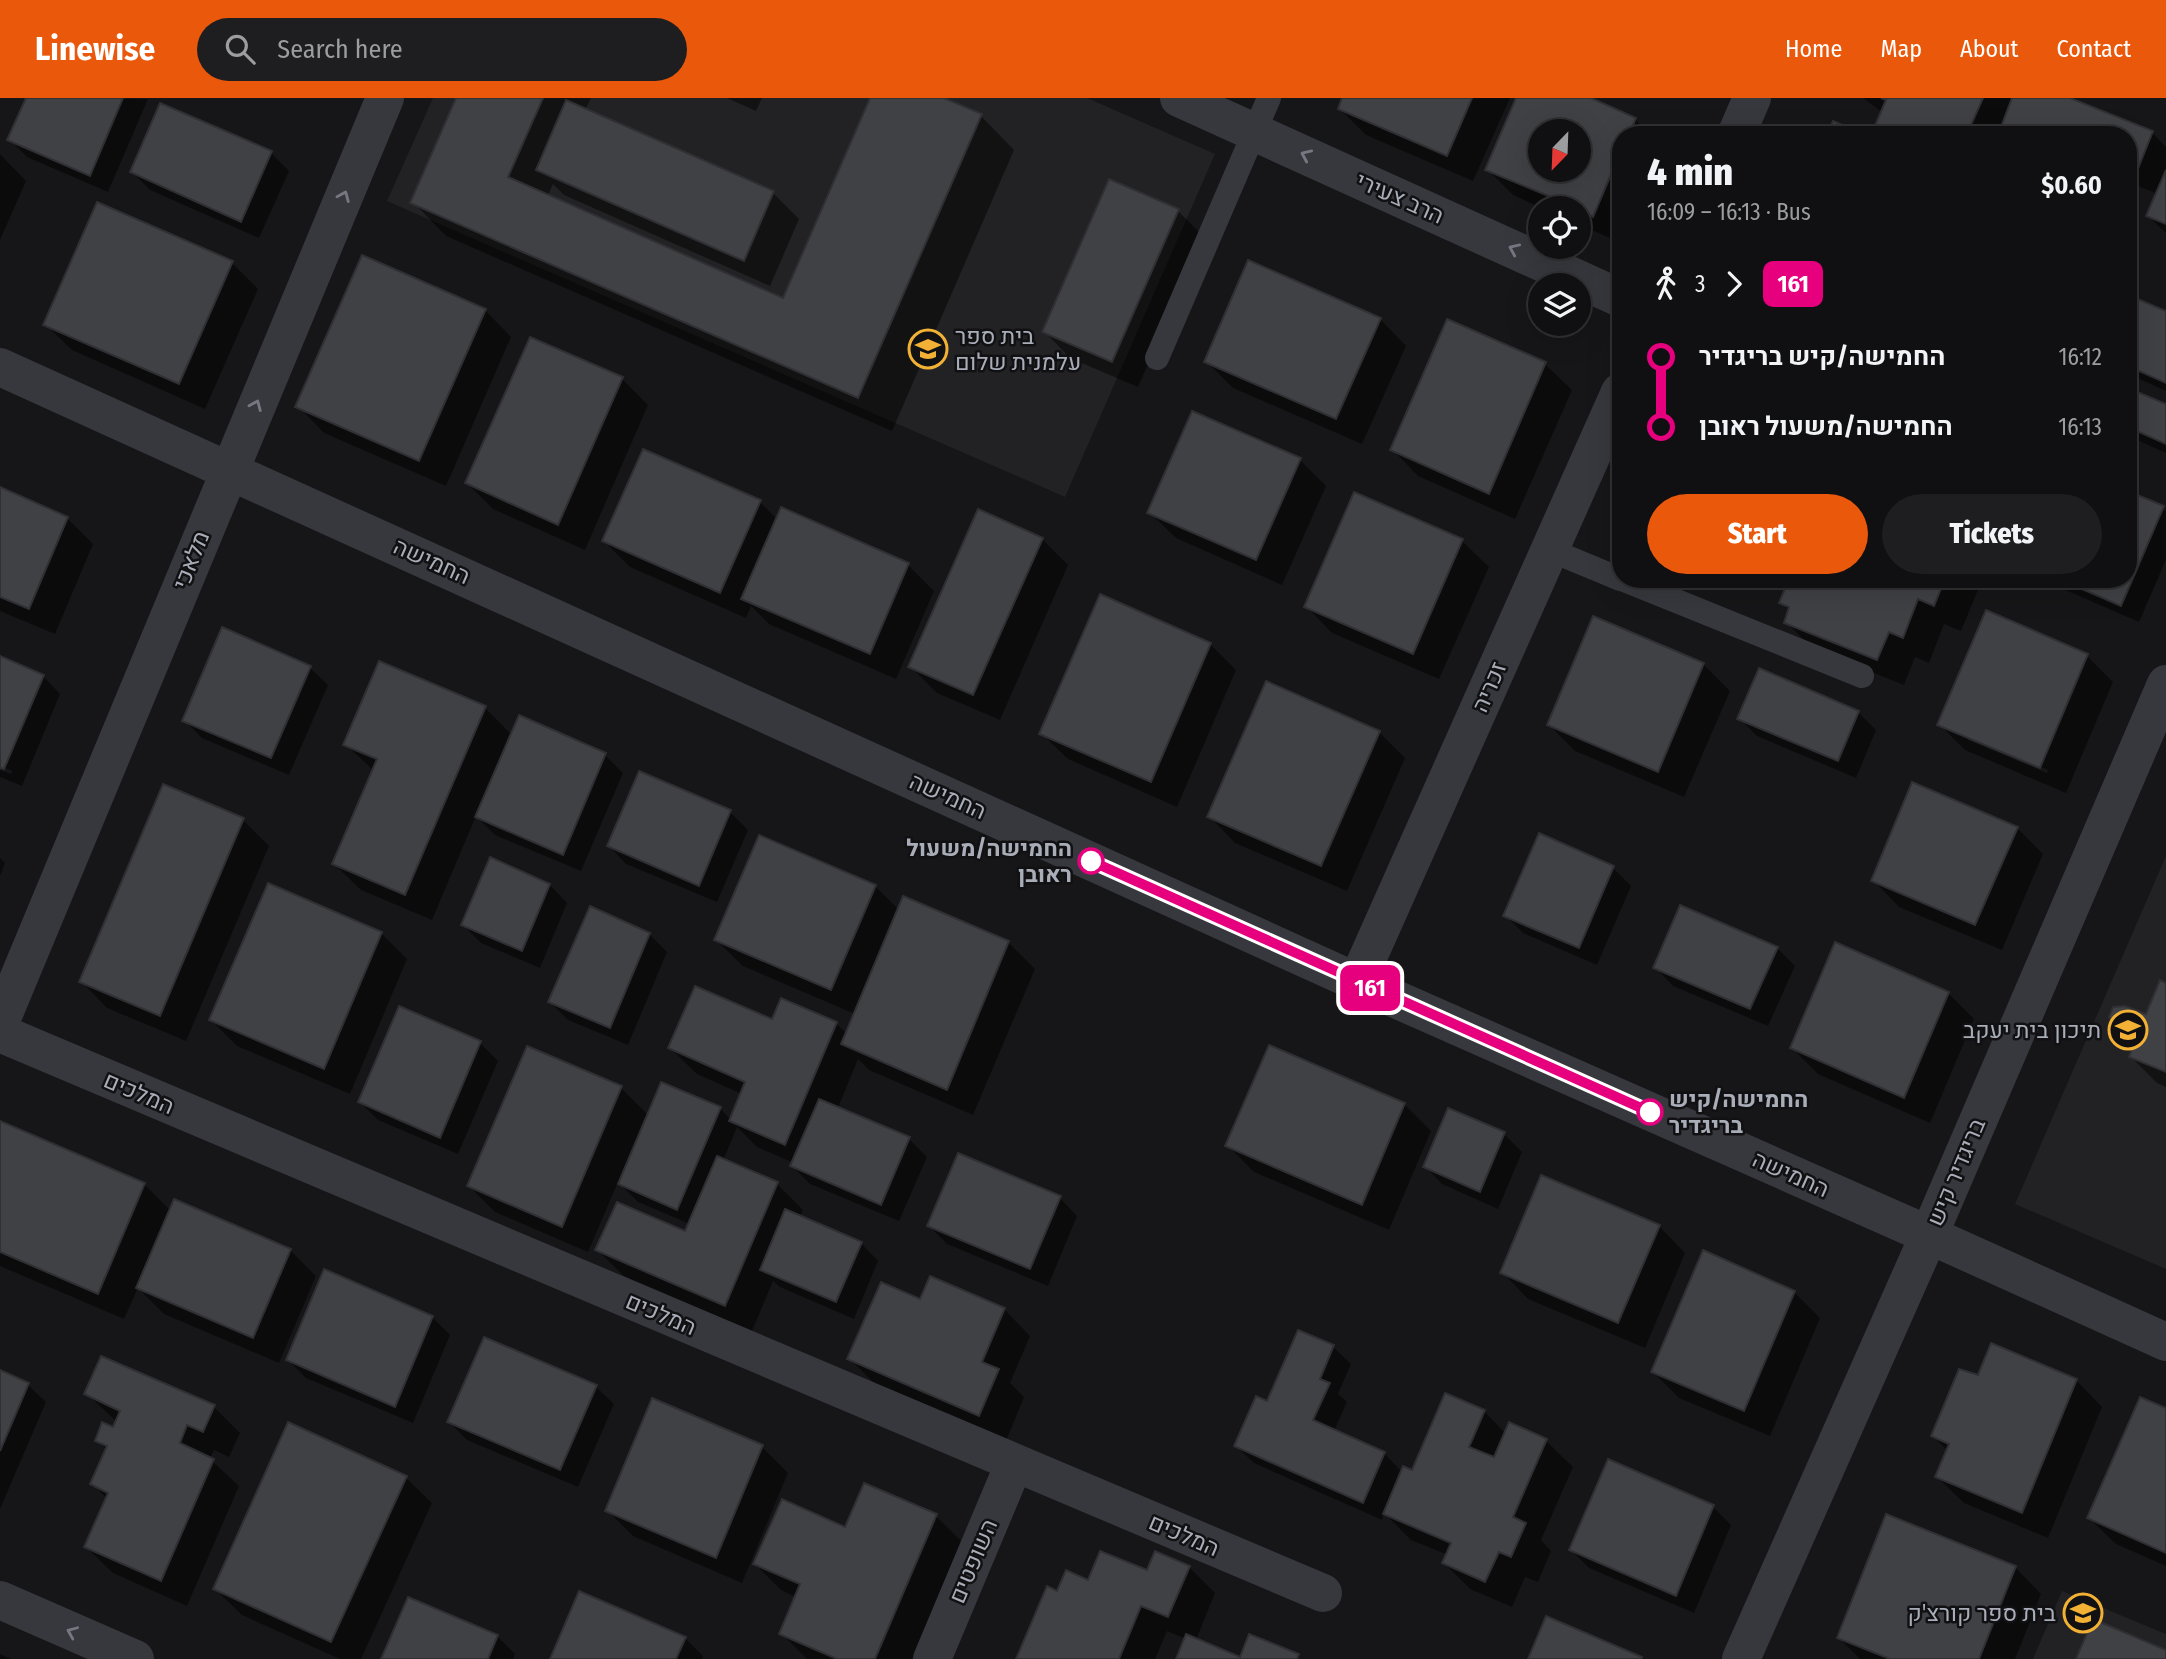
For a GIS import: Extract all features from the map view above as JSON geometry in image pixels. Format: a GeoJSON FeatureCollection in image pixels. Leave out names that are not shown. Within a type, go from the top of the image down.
{"type":"FeatureCollection","features":[{"type":"Feature","properties":{"kind":"street","name":"מלאכי"},"geometry":{"type":"LineString","coordinates":[[0,1023],[385,98]]}},
{"type":"Feature","properties":{"kind":"street","name":"הרב צעירי"},"geometry":{"type":"LineString","coordinates":[[1179,98],[1262,115],[1612,294]]}},
{"type":"Feature","properties":{"kind":"street"},"geometry":{"type":"LineString","coordinates":[[1740,126],[1752,98]]}},
{"type":"Feature","properties":{"kind":"street","name":"החמישה"},"geometry":{"type":"LineString","coordinates":[[0,367],[229,468],[1357,982],[2166,1342]]}},
{"type":"Feature","properties":{"kind":"street","name":"זכריה"},"geometry":{"type":"LineString","coordinates":[[1357,982],[1612,410]]}},
{"type":"Feature","properties":{"kind":"street","name":"בריגדיר קיש"},"geometry":{"type":"LineString","coordinates":[[1741,1659],[1929,1235],[2166,684]]}},
{"type":"Feature","properties":{"kind":"street","name":"המלכים"},"geometry":{"type":"LineString","coordinates":[[0,1034],[1324,1593]]}},
{"type":"Feature","properties":{"kind":"street","name":"השופטים"},"geometry":{"type":"LineString","coordinates":[[932,1659],[1014,1464]]}},
{"type":"Feature","properties":{"kind":"street"},"geometry":{"type":"LineString","coordinates":[[0,1600],[135,1659]]}},
{"type":"Feature","properties":{"kind":"lane"},"geometry":{"type":"LineString","coordinates":[[1157,358],[1262,115]]}},
{"type":"Feature","properties":{"kind":"lane"},"geometry":{"type":"LineString","coordinates":[[1550,550],[1612,575]]}},
{"type":"Feature","properties":{"kind":"lane"},"geometry":{"type":"LineString","coordinates":[[1643,588],[1862,676]]}},
{"type":"Feature","properties":{"kind":"shaded area","name":"בית ספר עלמנית שלום"},"geometry":{"type":"Polygon","coordinates":[[[433,98],[1087,98],[1215,154],[1065,497],[387,201],[433,98]]]}},
{"type":"Feature","properties":{"kind":"shaded area","name":"תיכון בית יעקב"},"geometry":{"type":"Polygon","coordinates":[[[2166,856],[2166,1269],[2015,1204],[2166,856]]]}},
{"type":"Feature","properties":{"kind":"shaded area","name":"בית ספר קורצ'ק"},"geometry":{"type":"Polygon","coordinates":[[[2062,1591],[2166,1634],[2166,1659],[2033,1659],[2062,1591]]]}},
{"type":"Feature","properties":{"kind":"building"},"geometry":{"type":"Polygon","coordinates":[[[26,98],[123,98],[90,176],[7,140],[26,98]]]}},
{"type":"Feature","properties":{"kind":"building"},"geometry":{"type":"Polygon","coordinates":[[[456,98],[543,98],[508,177],[783,298],[870,98],[944,98],[982,114],[858,398],[410,203],[456,98]]]}},
{"type":"Feature","properties":{"kind":"building"},"geometry":{"type":"Polygon","coordinates":[[[1342,98],[1472,98],[1447,156],[1338,109],[1342,98]]]}},
{"type":"Feature","properties":{"kind":"building"},"geometry":{"type":"Polygon","coordinates":[[[1516,98],[1591,98],[1636,118],[1633,126],[1612,126],[1612,172],[1593,217],[1591,196],[1549,196],[1485,170],[1516,98]]]}},
{"type":"Feature","properties":{"kind":"building"},"geometry":{"type":"Polygon","coordinates":[[[1881,98],[1983,98],[1971,126],[1875,126],[1886,100],[1881,98]]]}},
{"type":"Feature","properties":{"kind":"building"},"geometry":{"type":"Polygon","coordinates":[[[2012,98],[2070,98],[2153,131],[2137,171],[2137,126],[2001,126],[2012,98]]]}},
{"type":"Feature","properties":{"kind":"building"},"geometry":{"type":"Polygon","coordinates":[[[566,100],[774,191],[744,261],[536,170],[566,100]]]}},
{"type":"Feature","properties":{"kind":"building"},"geometry":{"type":"Polygon","coordinates":[[[160,103],[272,151],[241,222],[130,172],[160,103]]]}},
{"type":"Feature","properties":{"kind":"building"},"geometry":{"type":"Polygon","coordinates":[[[1833,121],[1844,126],[1831,126],[1833,121]]]}},
{"type":"Feature","properties":{"kind":"building"},"geometry":{"type":"Polygon","coordinates":[[[2166,170],[2166,224],[2146,216],[2166,170]]]}},
{"type":"Feature","properties":{"kind":"building"},"geometry":{"type":"Polygon","coordinates":[[[1109,179],[1179,209],[1112,362],[1042,332],[1109,179]]]}},
{"type":"Feature","properties":{"kind":"building"},"geometry":{"type":"Polygon","coordinates":[[[97,202],[233,261],[179,384],[43,325],[97,202]]]}},
{"type":"Feature","properties":{"kind":"building"},"geometry":{"type":"Polygon","coordinates":[[[362,255],[486,309],[419,461],[295,407],[362,255]]]}},
{"type":"Feature","properties":{"kind":"building"},"geometry":{"type":"Polygon","coordinates":[[[1248,260],[1381,318],[1336,419],[1204,362],[1248,260]]]}},
{"type":"Feature","properties":{"kind":"building"},"geometry":{"type":"Polygon","coordinates":[[[2137,299],[2166,311],[2166,383],[2137,370],[2137,299]]]}},
{"type":"Feature","properties":{"kind":"building"},"geometry":{"type":"Polygon","coordinates":[[[1447,319],[1546,362],[1489,494],[1390,450],[1447,319]]]}},
{"type":"Feature","properties":{"kind":"building"},"geometry":{"type":"Polygon","coordinates":[[[530,337],[623,377],[558,525],[465,483],[530,337]]]}},
{"type":"Feature","properties":{"kind":"building"},"geometry":{"type":"Polygon","coordinates":[[[2137,392],[2166,404],[2166,444],[2137,431],[2137,392]]]}},
{"type":"Feature","properties":{"kind":"building"},"geometry":{"type":"Polygon","coordinates":[[[1192,411],[1301,458],[1256,560],[1147,513],[1192,411]]]}},
{"type":"Feature","properties":{"kind":"building"},"geometry":{"type":"Polygon","coordinates":[[[643,449],[761,500],[720,593],[602,541],[643,449]]]}},
{"type":"Feature","properties":{"kind":"building"},"geometry":{"type":"Polygon","coordinates":[[[0,487],[68,517],[29,609],[0,597],[0,487]]]}},
{"type":"Feature","properties":{"kind":"building"},"geometry":{"type":"Polygon","coordinates":[[[1354,492],[1463,539],[1413,654],[1304,607],[1354,492]]]}},
{"type":"Feature","properties":{"kind":"building"},"geometry":{"type":"Polygon","coordinates":[[[2137,495],[2164,506],[2137,569],[2137,495]]]}},
{"type":"Feature","properties":{"kind":"building"},"geometry":{"type":"Polygon","coordinates":[[[781,507],[909,563],[870,654],[741,599],[781,507]]]}},
{"type":"Feature","properties":{"kind":"building"},"geometry":{"type":"Polygon","coordinates":[[[978,509],[1043,538],[973,695],[908,667],[978,509]]]}},
{"type":"Feature","properties":{"kind":"building"},"geometry":{"type":"Polygon","coordinates":[[[1785,588],[1941,588],[1934,606],[1918,599],[1903,638],[1889,632],[1877,660],[1784,623],[1789,607],[1779,603],[1785,588]]]}},
{"type":"Feature","properties":{"kind":"building"},"geometry":{"type":"Polygon","coordinates":[[[2080,588],[2129,588],[2121,606],[2080,588]]]}},
{"type":"Feature","properties":{"kind":"building"},"geometry":{"type":"Polygon","coordinates":[[[1100,594],[1211,643],[1151,782],[1039,734],[1100,594]]]}},
{"type":"Feature","properties":{"kind":"building"},"geometry":{"type":"Polygon","coordinates":[[[1986,610],[2088,654],[2040,768],[1937,725],[1986,610]]]}},
{"type":"Feature","properties":{"kind":"building"},"geometry":{"type":"Polygon","coordinates":[[[1593,616],[1704,663],[1658,772],[1547,725],[1593,616]]]}},
{"type":"Feature","properties":{"kind":"building"},"geometry":{"type":"Polygon","coordinates":[[[222,627],[311,666],[271,758],[182,721],[222,627]]]}},
{"type":"Feature","properties":{"kind":"building"},"geometry":{"type":"Polygon","coordinates":[[[0,656],[44,675],[4,769],[0,768],[0,656]]]}},
{"type":"Feature","properties":{"kind":"building"},"geometry":{"type":"Polygon","coordinates":[[[379,661],[486,706],[405,895],[332,864],[377,759],[343,745],[379,661]]]}},
{"type":"Feature","properties":{"kind":"building"},"geometry":{"type":"Polygon","coordinates":[[[1759,668],[1859,711],[1838,761],[1737,719],[1759,668]]]}},
{"type":"Feature","properties":{"kind":"building"},"geometry":{"type":"Polygon","coordinates":[[[1266,681],[1380,731],[1321,866],[1207,817],[1266,681]]]}},
{"type":"Feature","properties":{"kind":"building"},"geometry":{"type":"Polygon","coordinates":[[[519,715],[606,753],[563,855],[475,817],[519,715]]]}},
{"type":"Feature","properties":{"kind":"building"},"geometry":{"type":"Polygon","coordinates":[[[639,771],[731,810],[699,886],[607,846],[639,771]]]}},
{"type":"Feature","properties":{"kind":"building"},"geometry":{"type":"Polygon","coordinates":[[[1912,782],[2018,827],[1975,925],[1871,881],[1912,782]]]}},
{"type":"Feature","properties":{"kind":"building"},"geometry":{"type":"Polygon","coordinates":[[[163,784],[244,818],[160,1016],[79,982],[163,784]]]}},
{"type":"Feature","properties":{"kind":"building"},"geometry":{"type":"Polygon","coordinates":[[[1539,833],[1614,866],[1579,948],[1503,916],[1539,833]]]}},
{"type":"Feature","properties":{"kind":"building"},"geometry":{"type":"Polygon","coordinates":[[[759,835],[876,885],[831,990],[714,940],[759,835]]]}},
{"type":"Feature","properties":{"kind":"building"},"geometry":{"type":"Polygon","coordinates":[[[490,857],[550,884],[522,951],[461,925],[490,857]]]}},
{"type":"Feature","properties":{"kind":"building"},"geometry":{"type":"Polygon","coordinates":[[[268,883],[382,932],[324,1069],[209,1020],[268,883]]]}},
{"type":"Feature","properties":{"kind":"building"},"geometry":{"type":"Polygon","coordinates":[[[903,896],[1009,941],[947,1090],[841,1044],[903,896]]]}},
{"type":"Feature","properties":{"kind":"building"},"geometry":{"type":"Polygon","coordinates":[[[1680,905],[1778,947],[1750,1009],[1653,968],[1680,905]]]}},
{"type":"Feature","properties":{"kind":"building"},"geometry":{"type":"Polygon","coordinates":[[[590,906],[650,933],[610,1028],[548,1002],[590,906]]]}},
{"type":"Feature","properties":{"kind":"building"},"geometry":{"type":"Polygon","coordinates":[[[1835,942],[1949,992],[1904,1098],[1790,1048],[1835,942]]]}},
{"type":"Feature","properties":{"kind":"building"},"geometry":{"type":"Polygon","coordinates":[[[2160,980],[2166,983],[2166,1072],[2129,1057],[2137,1035],[2116,1026],[2109,1017],[2113,1007],[2125,1006],[2146,1014],[2160,980]]]}},
{"type":"Feature","properties":{"kind":"building"},"geometry":{"type":"Polygon","coordinates":[[[695,986],[772,1019],[781,998],[837,1022],[785,1145],[729,1121],[745,1082],[668,1048],[695,986]]]}},
{"type":"Feature","properties":{"kind":"building"},"geometry":{"type":"Polygon","coordinates":[[[399,1006],[481,1041],[440,1138],[358,1102],[399,1006]]]}},
{"type":"Feature","properties":{"kind":"building"},"geometry":{"type":"Polygon","coordinates":[[[1269,1045],[1405,1103],[1362,1205],[1225,1146],[1269,1045]]]}},
{"type":"Feature","properties":{"kind":"building"},"geometry":{"type":"Polygon","coordinates":[[[527,1046],[622,1086],[562,1227],[467,1186],[527,1046]]]}},
{"type":"Feature","properties":{"kind":"building"},"geometry":{"type":"Polygon","coordinates":[[[661,1082],[721,1107],[677,1210],[618,1184],[661,1082]]]}},
{"type":"Feature","properties":{"kind":"building"},"geometry":{"type":"Polygon","coordinates":[[[819,1099],[910,1137],[881,1205],[790,1166],[819,1099]]]}},
{"type":"Feature","properties":{"kind":"building"},"geometry":{"type":"Polygon","coordinates":[[[1448,1108],[1505,1132],[1480,1192],[1423,1167],[1448,1108]]]}},
{"type":"Feature","properties":{"kind":"building"},"geometry":{"type":"Polygon","coordinates":[[[0,1121],[145,1183],[98,1294],[0,1252],[0,1121]]]}},
{"type":"Feature","properties":{"kind":"building"},"geometry":{"type":"Polygon","coordinates":[[[958,1153],[1061,1196],[1030,1269],[927,1226],[958,1153]]]}},
{"type":"Feature","properties":{"kind":"building"},"geometry":{"type":"Polygon","coordinates":[[[717,1156],[778,1182],[725,1306],[595,1250],[617,1202],[685,1231],[717,1156]]]}},
{"type":"Feature","properties":{"kind":"building"},"geometry":{"type":"Polygon","coordinates":[[[1541,1175],[1660,1225],[1618,1323],[1500,1273],[1541,1175]]]}},
{"type":"Feature","properties":{"kind":"building"},"geometry":{"type":"Polygon","coordinates":[[[174,1199],[291,1249],[253,1338],[136,1288],[174,1199]]]}},
{"type":"Feature","properties":{"kind":"building"},"geometry":{"type":"Polygon","coordinates":[[[785,1209],[862,1242],[836,1302],[760,1270],[785,1209]]]}},
{"type":"Feature","properties":{"kind":"building"},"geometry":{"type":"Polygon","coordinates":[[[1703,1250],[1795,1291],[1744,1411],[1651,1372],[1703,1250]]]}},
{"type":"Feature","properties":{"kind":"building"},"geometry":{"type":"Polygon","coordinates":[[[324,1269],[433,1316],[395,1407],[286,1360],[324,1269]]]}},
{"type":"Feature","properties":{"kind":"building"},"geometry":{"type":"Polygon","coordinates":[[[930,1276],[1005,1308],[982,1362],[999,1369],[979,1416],[847,1359],[881,1282],[920,1299],[930,1276]]]}},
{"type":"Feature","properties":{"kind":"building"},"geometry":{"type":"Polygon","coordinates":[[[1298,1330],[1334,1345],[1320,1379],[1330,1383],[1313,1420],[1385,1452],[1363,1503],[1234,1446],[1256,1396],[1267,1401],[1298,1330]]]}},
{"type":"Feature","properties":{"kind":"building"},"geometry":{"type":"Polygon","coordinates":[[[484,1337],[597,1385],[560,1470],[447,1422],[484,1337]]]}},
{"type":"Feature","properties":{"kind":"building"},"geometry":{"type":"Polygon","coordinates":[[[1991,1343],[2077,1379],[2022,1513],[1935,1477],[1949,1444],[1931,1436],[1959,1369],[1978,1375],[1991,1343]]]}},
{"type":"Feature","properties":{"kind":"building"},"geometry":{"type":"Polygon","coordinates":[[[101,1356],[215,1405],[203,1432],[187,1425],[180,1443],[214,1459],[161,1581],[84,1547],[108,1493],[90,1484],[107,1446],[95,1441],[102,1422],[113,1427],[120,1411],[84,1394],[101,1356]]]}},
{"type":"Feature","properties":{"kind":"building"},"geometry":{"type":"Polygon","coordinates":[[[0,1370],[29,1383],[0,1451],[0,1370]]]}},
{"type":"Feature","properties":{"kind":"building"},"geometry":{"type":"Polygon","coordinates":[[[1445,1393],[1485,1410],[1469,1447],[1494,1457],[1509,1422],[1547,1439],[1513,1517],[1526,1523],[1511,1557],[1499,1552],[1485,1582],[1442,1563],[1451,1543],[1383,1514],[1403,1466],[1412,1470],[1445,1393]]]}},
{"type":"Feature","properties":{"kind":"building"},"geometry":{"type":"Polygon","coordinates":[[[2140,1397],[2166,1408],[2166,1553],[2087,1518],[2140,1397]]]}},
{"type":"Feature","properties":{"kind":"building"},"geometry":{"type":"Polygon","coordinates":[[[652,1398],[763,1445],[716,1558],[605,1511],[652,1398]]]}},
{"type":"Feature","properties":{"kind":"building"},"geometry":{"type":"Polygon","coordinates":[[[288,1422],[407,1476],[331,1642],[213,1589],[288,1422]]]}},
{"type":"Feature","properties":{"kind":"building"},"geometry":{"type":"Polygon","coordinates":[[[1608,1459],[1714,1505],[1676,1596],[1569,1550],[1608,1459]]]}},
{"type":"Feature","properties":{"kind":"building"},"geometry":{"type":"Polygon","coordinates":[[[864,1483],[937,1514],[875,1659],[837,1659],[779,1634],[800,1584],[753,1564],[782,1499],[845,1527],[864,1483]]]}},
{"type":"Feature","properties":{"kind":"building"},"geometry":{"type":"Polygon","coordinates":[[[1886,1514],[2016,1566],[1979,1659],[1890,1659],[1837,1638],[1886,1514]]]}},
{"type":"Feature","properties":{"kind":"building"},"geometry":{"type":"Polygon","coordinates":[[[1100,1551],[1147,1570],[1155,1551],[1190,1566],[1168,1617],[1141,1606],[1119,1659],[1016,1659],[1047,1586],[1057,1591],[1066,1570],[1088,1580],[1100,1551]]]}},
{"type":"Feature","properties":{"kind":"building"},"geometry":{"type":"Polygon","coordinates":[[[579,1591],[686,1637],[676,1659],[550,1659],[579,1591]]]}},
{"type":"Feature","properties":{"kind":"building"},"geometry":{"type":"Polygon","coordinates":[[[408,1597],[498,1635],[488,1659],[381,1659],[408,1597]]]}},
{"type":"Feature","properties":{"kind":"building"},"geometry":{"type":"Polygon","coordinates":[[[1546,1616],[1642,1657],[1528,1659],[1546,1616]]]}},
{"type":"Feature","properties":{"kind":"building"},"geometry":{"type":"Polygon","coordinates":[[[2093,1619],[2166,1650],[2166,1659],[2076,1659],[2093,1619]]]}},
{"type":"Feature","properties":{"kind":"building"},"geometry":{"type":"Polygon","coordinates":[[[1186,1634],[1240,1657],[1249,1634],[1299,1654],[1297,1659],[1176,1659],[1186,1634]]]}},
{"type":"Feature","properties":{"kind":"bus line","name":"161"},"geometry":{"type":"LineString","coordinates":[[1091,861],[1650,1112]]}},
{"type":"Feature","properties":{"kind":"place","name":"בית ספר עלמנית שלום"},"geometry":{"type":"Point","coordinates":[928,349]}},
{"type":"Feature","properties":{"kind":"place","name":"החמישה/משעול ראובן"},"geometry":{"type":"Point","coordinates":[1091,861]}},
{"type":"Feature","properties":{"kind":"place","name":"תיכון בית יעקב"},"geometry":{"type":"Point","coordinates":[2128,1030]}},
{"type":"Feature","properties":{"kind":"place","name":"החמישה/קיש בריגדיר"},"geometry":{"type":"Point","coordinates":[1650,1112]}},
{"type":"Feature","properties":{"kind":"place","name":"בית ספר קורצ'ק"},"geometry":{"type":"Point","coordinates":[2083,1613]}}]}
